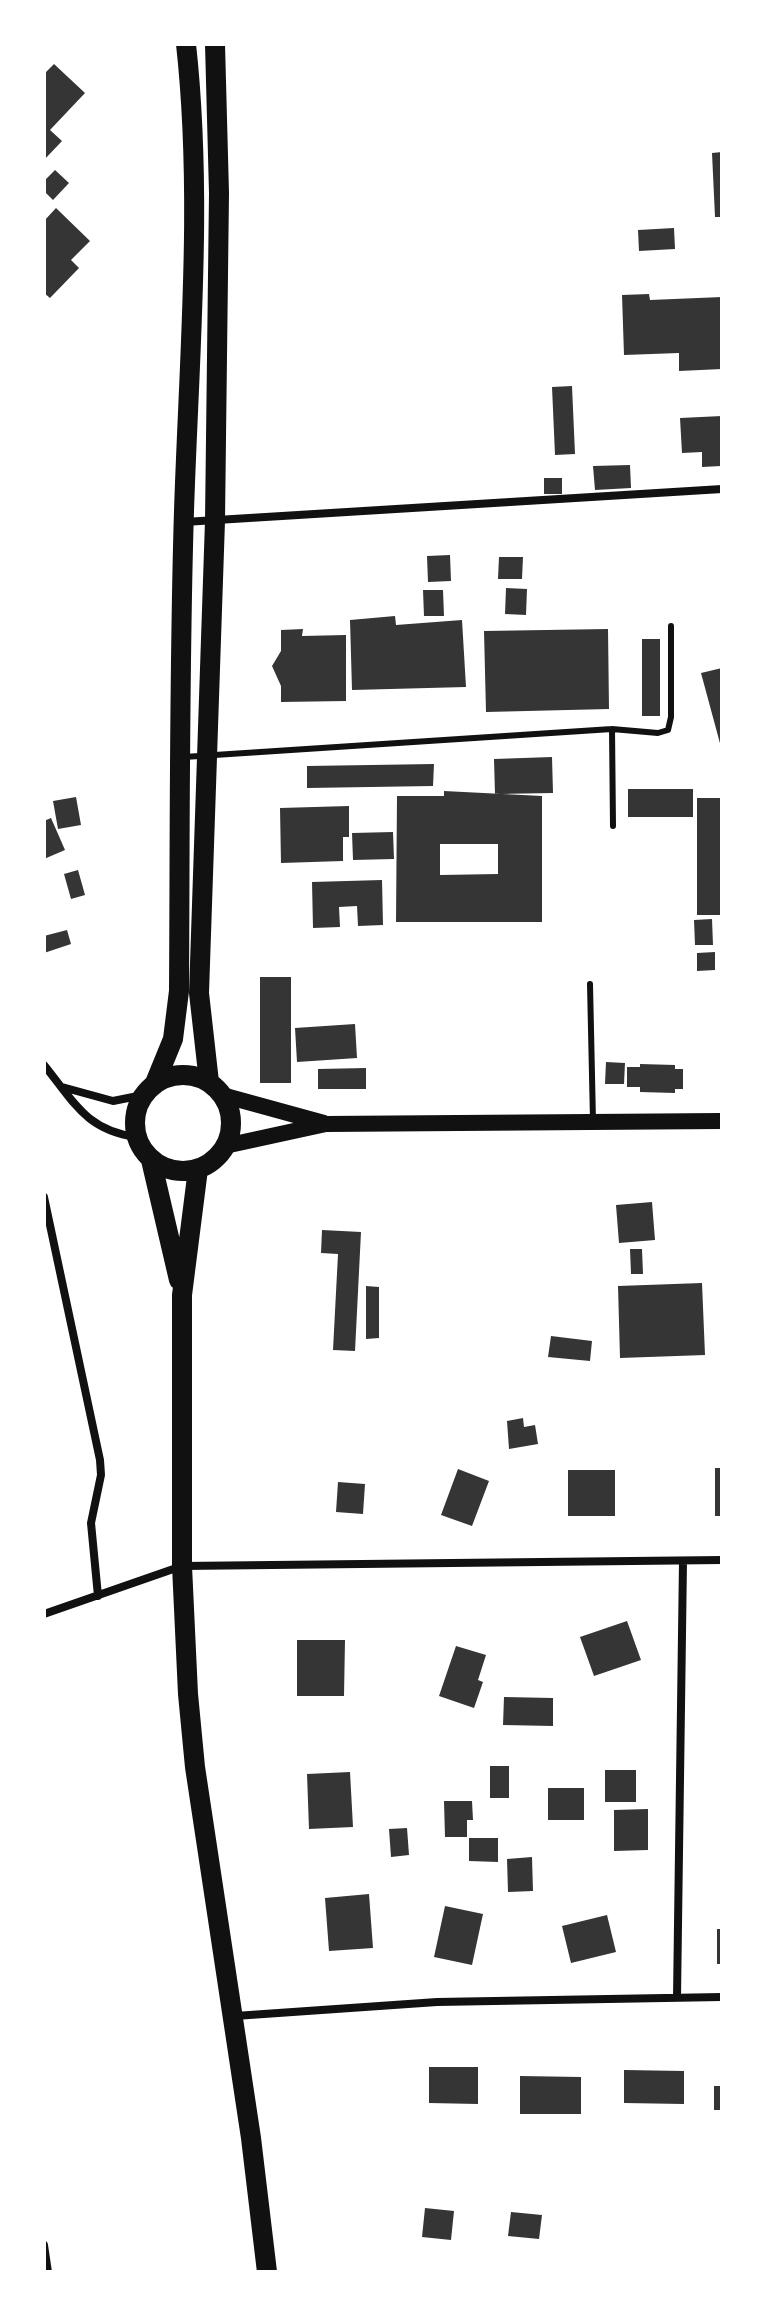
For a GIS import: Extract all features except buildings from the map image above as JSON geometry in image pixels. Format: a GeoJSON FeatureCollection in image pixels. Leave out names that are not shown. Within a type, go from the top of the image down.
{"type":"FeatureCollection","features":[{"type":"Feature","properties":{"kind":"highway"},"geometry":{"type":"LineString","coordinates":[[182,1295],[151,1160],[136,1137],[135,1116],[173,1039],[179,991],[184,522],[192,275],[192,116],[186,44]]}},
{"type":"Feature","properties":{"kind":"highway"},"geometry":{"type":"LineString","coordinates":[[151,1160],[181,1171],[198,1169],[214,1160],[225,1146],[231,1129],[230,1111],[216,1088],[199,993],[215,521],[219,180],[215,44]]}},
{"type":"Feature","properties":{"kind":"highway"},"geometry":{"type":"LineString","coordinates":[[149,1089],[173,1075],[192,1075],[216,1088]]}},
{"type":"Feature","properties":{"kind":"highway"},"geometry":{"type":"LineString","coordinates":[[198,1169],[182,1295],[182,1566],[195,1767],[230,2016],[251,2138],[267,2272]]}},
{"type":"Feature","properties":{"kind":"main road"},"geometry":{"type":"LineString","coordinates":[[216,1088],[326,1124]]}},
{"type":"Feature","properties":{"kind":"main road"},"geometry":{"type":"LineString","coordinates":[[225,1146],[326,1124],[722,1121]]}},
{"type":"Feature","properties":{"kind":"street"},"geometry":{"type":"LineString","coordinates":[[184,522],[722,489]]}},
{"type":"Feature","properties":{"kind":"street"},"geometry":{"type":"LineString","coordinates":[[44,1065],[97,1125],[111,1134],[136,1137]]}},
{"type":"Feature","properties":{"kind":"street"},"geometry":{"type":"LineString","coordinates":[[61,1086],[113,1101],[149,1089]]}},
{"type":"Feature","properties":{"kind":"street"},"geometry":{"type":"LineString","coordinates":[[44,1197],[100,1460],[101,1475],[91,1523],[98,1596]]}},
{"type":"Feature","properties":{"kind":"street"},"geometry":{"type":"LineString","coordinates":[[44,1614],[182,1566],[722,1560]]}},
{"type":"Feature","properties":{"kind":"street"},"geometry":{"type":"LineString","coordinates":[[677,1997],[683,1561]]}},
{"type":"Feature","properties":{"kind":"street"},"geometry":{"type":"LineString","coordinates":[[230,2016],[437,2002],[722,1997]]}},
{"type":"Feature","properties":{"kind":"street"},"geometry":{"type":"LineString","coordinates":[[44,2245],[48,2272]]}},
{"type":"Feature","properties":{"kind":"lane"},"geometry":{"type":"LineString","coordinates":[[181,757],[206,758],[612,729],[658,733],[668,730],[671,717],[671,626]]}},
{"type":"Feature","properties":{"kind":"lane"},"geometry":{"type":"LineString","coordinates":[[612,729],[613,826]]}},
{"type":"Feature","properties":{"kind":"lane"},"geometry":{"type":"LineString","coordinates":[[590,984],[593,1121]]}}]}
